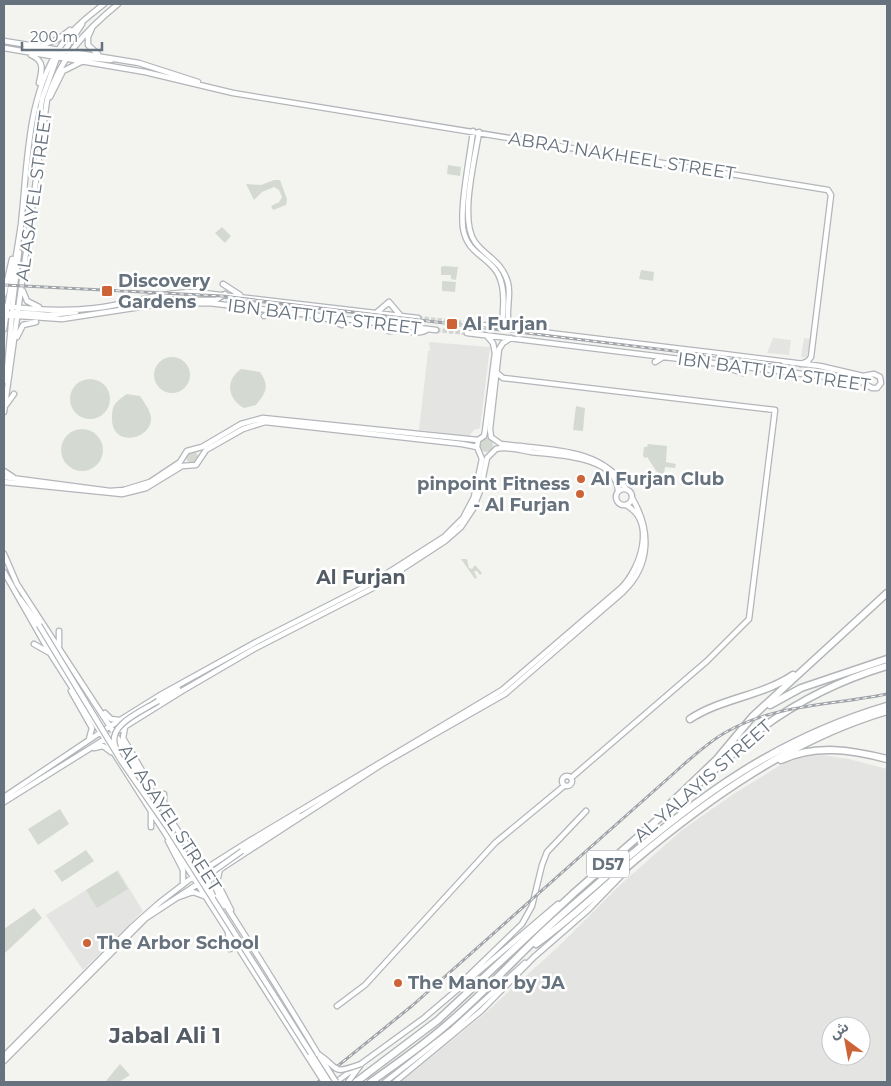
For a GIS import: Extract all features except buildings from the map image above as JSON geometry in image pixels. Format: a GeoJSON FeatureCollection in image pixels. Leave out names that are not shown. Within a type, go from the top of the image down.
{"type":"FeatureCollection","features":[{"type":"Feature","properties":{"kind":"highway"},"geometry":{"type":"LineString","coordinates":[[874,605],[887,589]]}},
{"type":"Feature","properties":{"kind":"highway"},"geometry":{"type":"LineString","coordinates":[[657,821],[666,808],[713,763],[753,716],[887,593]]}},
{"type":"Feature","properties":{"kind":"highway"},"geometry":{"type":"LineString","coordinates":[[743,728],[768,706],[792,691],[887,659]]}},
{"type":"Feature","properties":{"kind":"highway","name":"AL YALAYIS STREET"},"geometry":{"type":"LineString","coordinates":[[356,1082],[438,1020],[574,893],[762,728],[782,714],[841,682],[887,666]]}},
{"type":"Feature","properties":{"kind":"highway"},"geometry":{"type":"LineString","coordinates":[[690,719],[708,709],[776,685],[804,668]]}},
{"type":"Feature","properties":{"kind":"highway","name":"AL YALAYIS STREET"},"geometry":{"type":"LineString","coordinates":[[371,1082],[444,1027],[547,928],[655,833],[718,785],[798,740],[842,721],[887,706]]}},
{"type":"Feature","properties":{"kind":"highway"},"geometry":{"type":"LineString","coordinates":[[524,952],[552,932],[636,860],[714,800],[757,771],[824,734],[887,711]]}},
{"type":"Feature","properties":{"kind":"highway"},"geometry":{"type":"LineString","coordinates":[[757,771],[793,755],[814,750],[830,749],[868,754],[887,759]]}},
{"type":"Feature","properties":{"kind":"highway"},"geometry":{"type":"LineString","coordinates":[[868,754],[873,759],[887,762]]}},
{"type":"Feature","properties":{"kind":"street"},"geometry":{"type":"LineString","coordinates":[[38,46],[58,39],[104,4]]}},
{"type":"Feature","properties":{"kind":"street","name":"AL ASAYEL STREET"},"geometry":{"type":"LineString","coordinates":[[4,412],[10,370],[11,311],[38,94],[60,53],[118,4]]}},
{"type":"Feature","properties":{"kind":"street"},"geometry":{"type":"LineString","coordinates":[[40,148],[38,126],[40,110],[60,53],[83,20]]}},
{"type":"Feature","properties":{"kind":"street"},"geometry":{"type":"LineString","coordinates":[[95,22],[88,37],[88,45],[92,51],[104,57]]}},
{"type":"Feature","properties":{"kind":"street","name":"ABRAJ NAKHEEL STREET"},"geometry":{"type":"LineString","coordinates":[[4,41],[38,46],[83,62],[145,72],[213,89],[828,190],[831,195],[811,357]]}},
{"type":"Feature","properties":{"kind":"street","name":"ABRAJ NAKHEEL STREET"},"geometry":{"type":"LineString","coordinates":[[4,48],[22,52],[60,53],[115,59],[151,66],[210,86],[248,95]]}},
{"type":"Feature","properties":{"kind":"street"},"geometry":{"type":"LineString","coordinates":[[10,48],[104,60],[115,59]]}},
{"type":"Feature","properties":{"kind":"street"},"geometry":{"type":"LineString","coordinates":[[22,52],[36,57],[42,65],[38,94]]}},
{"type":"Feature","properties":{"kind":"street","name":"AL ASAYEL STREET"},"geometry":{"type":"LineString","coordinates":[[4,330],[23,280],[44,110],[60,53]]}},
{"type":"Feature","properties":{"kind":"street"},"geometry":{"type":"LineString","coordinates":[[44,110],[63,71],[72,65],[83,62]]}},
{"type":"Feature","properties":{"kind":"street"},"geometry":{"type":"LineString","coordinates":[[473,131],[462,218],[464,233],[470,245],[495,267],[507,288],[502,320],[496,327]]}},
{"type":"Feature","properties":{"kind":"street"},"geometry":{"type":"LineString","coordinates":[[479,132],[468,217],[469,231],[476,244],[499,264],[507,288],[508,321],[513,329]]}},
{"type":"Feature","properties":{"kind":"street"},"geometry":{"type":"LineString","coordinates":[[470,161],[473,160],[474,166]]}},
{"type":"Feature","properties":{"kind":"street"},"geometry":{"type":"LineString","coordinates":[[4,294],[21,224]]}},
{"type":"Feature","properties":{"kind":"street"},"geometry":{"type":"LineString","coordinates":[[23,280],[24,296],[32,306],[75,310]]}},
{"type":"Feature","properties":{"kind":"street"},"geometry":{"type":"LineString","coordinates":[[224,284],[233,292],[248,298]]}},
{"type":"Feature","properties":{"kind":"street","name":"IBN BATTUTA STREET"},"geometry":{"type":"LineString","coordinates":[[11,311],[97,308],[175,293],[225,294],[418,318]]}},
{"type":"Feature","properties":{"kind":"street"},"geometry":{"type":"LineString","coordinates":[[176,303],[216,300],[225,294]]}},
{"type":"Feature","properties":{"kind":"street"},"geometry":{"type":"LineString","coordinates":[[376,313],[389,302],[402,316]]}},
{"type":"Feature","properties":{"kind":"street","name":"IBN BATTUTA STREET"},"geometry":{"type":"LineString","coordinates":[[11,311],[54,320],[176,303],[217,304],[436,330]]}},
{"type":"Feature","properties":{"kind":"street"},"geometry":{"type":"LineString","coordinates":[[7,389],[6,369],[11,311],[54,314],[97,308]]}},
{"type":"Feature","properties":{"kind":"street"},"geometry":{"type":"LineString","coordinates":[[264,316],[280,310]]}},
{"type":"Feature","properties":{"kind":"street"},"geometry":{"type":"LineString","coordinates":[[321,316],[342,325]]}},
{"type":"Feature","properties":{"kind":"street"},"geometry":{"type":"LineString","coordinates":[[10,370],[20,327],[28,322],[54,320]]}},
{"type":"Feature","properties":{"kind":"street","name":"IBN BATTUTA STREET"},"geometry":{"type":"LineString","coordinates":[[467,333],[836,378],[862,382],[872,388],[877,388],[881,383],[881,378],[876,374],[863,376],[820,366],[482,325]]}},
{"type":"Feature","properties":{"kind":"street"},"geometry":{"type":"LineString","coordinates":[[389,331],[422,332],[428,329]]}},
{"type":"Feature","properties":{"kind":"street"},"geometry":{"type":"LineString","coordinates":[[4,477],[110,490],[124,490],[150,482],[180,462],[187,451],[202,447],[241,424],[263,418],[478,440],[484,436],[495,353],[493,343],[486,336]]}},
{"type":"Feature","properties":{"kind":"street"},"geometry":{"type":"LineString","coordinates":[[4,802],[254,648],[373,588],[445,541],[461,527],[473,509],[480,492],[487,458],[492,452],[493,439],[490,429],[500,347],[511,338]]}},
{"type":"Feature","properties":{"kind":"street"},"geometry":{"type":"LineString","coordinates":[[655,362],[663,357]]}},
{"type":"Feature","properties":{"kind":"street"},"geometry":{"type":"LineString","coordinates":[[801,364],[808,361],[811,357],[814,363],[820,366]]}},
{"type":"Feature","properties":{"kind":"street"},"geometry":{"type":"LineString","coordinates":[[713,363],[743,373]]}},
{"type":"Feature","properties":{"kind":"street"},"geometry":{"type":"LineString","coordinates":[[336,1006],[365,985],[490,848],[562,786],[571,784],[571,778],[707,662],[749,619],[775,410],[503,378],[497,372]]}},
{"type":"Feature","properties":{"kind":"street"},"geometry":{"type":"LineString","coordinates":[[5,406],[14,394]]}},
{"type":"Feature","properties":{"kind":"street"},"geometry":{"type":"LineString","coordinates":[[4,482],[122,494],[146,488],[182,466],[198,464],[206,450],[234,433],[265,422],[462,444],[478,450],[492,452],[510,449],[588,461],[611,476],[616,483],[618,491],[616,500],[636,513],[641,527],[642,546],[638,564],[624,586],[501,697],[382,764],[155,911],[4,1061]]}},
{"type":"Feature","properties":{"kind":"street"},"geometry":{"type":"LineString","coordinates":[[223,916],[209,889],[208,878],[214,870],[376,764],[502,690],[628,588],[641,566],[646,546],[646,532],[640,513],[631,493],[609,468],[587,456],[501,444],[484,436]]}},
{"type":"Feature","properties":{"kind":"street"},"geometry":{"type":"LineString","coordinates":[[4,797],[110,726],[232,656],[372,583],[449,533],[463,518],[474,497],[481,464],[478,440]]}},
{"type":"Feature","properties":{"kind":"street"},"geometry":{"type":"LineString","coordinates":[[194,449],[201,456]]}},
{"type":"Feature","properties":{"kind":"street"},"geometry":{"type":"LineString","coordinates":[[184,455],[185,462],[189,466]]}},
{"type":"Feature","properties":{"kind":"street"},"geometry":{"type":"LineString","coordinates":[[4,471],[21,479]]}},
{"type":"Feature","properties":{"kind":"street"},"geometry":{"type":"LineString","coordinates":[[4,486],[12,483]]}},
{"type":"Feature","properties":{"kind":"street"},"geometry":{"type":"LineString","coordinates":[[618,491],[626,489]]}},
{"type":"Feature","properties":{"kind":"street"},"geometry":{"type":"LineString","coordinates":[[626,505],[632,498]]}},
{"type":"Feature","properties":{"kind":"street"},"geometry":{"type":"LineString","coordinates":[[4,546],[6,561]]}},
{"type":"Feature","properties":{"kind":"street","name":"AL ASAYEL STREET"},"geometry":{"type":"LineString","coordinates":[[4,554],[17,584],[110,726],[112,734],[138,776],[144,781],[232,913],[336,1082]]}},
{"type":"Feature","properties":{"kind":"street","name":"AL ASAYEL STREET"},"geometry":{"type":"LineString","coordinates":[[4,572],[62,672],[194,876],[201,882],[207,898],[324,1082]]}},
{"type":"Feature","properties":{"kind":"street"},"geometry":{"type":"LineString","coordinates":[[15,592],[39,626],[133,779],[168,828],[329,1082]]}},
{"type":"Feature","properties":{"kind":"street"},"geometry":{"type":"LineString","coordinates":[[59,631],[60,650]]}},
{"type":"Feature","properties":{"kind":"street"},"geometry":{"type":"LineString","coordinates":[[34,644],[50,652]]}},
{"type":"Feature","properties":{"kind":"street"},"geometry":{"type":"LineString","coordinates":[[133,779],[115,745],[114,734],[120,726],[158,701],[223,664],[232,656]]}},
{"type":"Feature","properties":{"kind":"street"},"geometry":{"type":"LineString","coordinates":[[62,672],[92,728],[92,735],[88,740]]}},
{"type":"Feature","properties":{"kind":"street"},"geometry":{"type":"LineString","coordinates":[[101,712],[113,720],[121,720]]}},
{"type":"Feature","properties":{"kind":"street"},"geometry":{"type":"LineString","coordinates":[[127,725],[123,732],[123,738],[144,774],[144,781]]}},
{"type":"Feature","properties":{"kind":"street"},"geometry":{"type":"LineString","coordinates":[[101,732],[112,734]]}},
{"type":"Feature","properties":{"kind":"street"},"geometry":{"type":"LineString","coordinates":[[77,756],[100,746],[116,756]]}},
{"type":"Feature","properties":{"kind":"street"},"geometry":{"type":"LineString","coordinates":[[164,794],[164,813]]}},
{"type":"Feature","properties":{"kind":"street"},"geometry":{"type":"LineString","coordinates":[[4,1056],[132,927],[182,885],[203,870],[322,799]]}},
{"type":"Feature","properties":{"kind":"street"},"geometry":{"type":"LineString","coordinates":[[151,810],[151,828]]}},
{"type":"Feature","properties":{"kind":"street"},"geometry":{"type":"LineString","coordinates":[[448,998],[457,986],[522,924],[532,906],[547,852],[586,811]]}},
{"type":"Feature","properties":{"kind":"street"},"geometry":{"type":"LineString","coordinates":[[166,833],[184,873],[182,885]]}},
{"type":"Feature","properties":{"kind":"street"},"geometry":{"type":"LineString","coordinates":[[193,855],[203,863],[216,863]]}},
{"type":"Feature","properties":{"kind":"street"},"geometry":{"type":"LineString","coordinates":[[385,1082],[453,1029],[588,910],[636,860]]}},
{"type":"Feature","properties":{"kind":"street"},"geometry":{"type":"LineString","coordinates":[[220,869],[217,882],[228,901],[232,913]]}},
{"type":"Feature","properties":{"kind":"street"},"geometry":{"type":"LineString","coordinates":[[201,882],[232,913]]}},
{"type":"Feature","properties":{"kind":"street"},"geometry":{"type":"LineString","coordinates":[[175,898],[197,892],[207,898]]}},
{"type":"Feature","properties":{"kind":"street"},"geometry":{"type":"LineString","coordinates":[[336,1082],[448,998],[526,930],[574,893]]}},
{"type":"Feature","properties":{"kind":"street"},"geometry":{"type":"LineString","coordinates":[[228,932],[230,949]]}},
{"type":"Feature","properties":{"kind":"street"},"geometry":{"type":"LineString","coordinates":[[395,1082],[481,1011],[530,960]]}},
{"type":"Feature","properties":{"kind":"street"},"geometry":{"type":"LineString","coordinates":[[318,1054],[337,1070],[346,1070],[361,1064]]}},
{"type":"Feature","properties":{"kind":"street"},"geometry":{"type":"LineString","coordinates":[[308,1057],[319,1082]]}},
{"type":"Feature","properties":{"kind":"street"},"geometry":{"type":"LineString","coordinates":[[348,1082],[361,1064]]}},
{"type":"Feature","properties":{"kind":"shaded area"},"geometry":{"type":"Polygon","coordinates":[[[448,165],[461,167],[460,176],[447,174],[448,165]]]}},
{"type":"Feature","properties":{"kind":"shaded area"},"geometry":{"type":"Polygon","coordinates":[[[274,180],[280,180],[287,199],[286,205],[273,210],[271,206],[279,202],[282,197],[279,190],[274,187],[262,192],[254,200],[246,184],[261,185],[274,180]]]}},
{"type":"Feature","properties":{"kind":"shaded area"},"geometry":{"type":"Polygon","coordinates":[[[222,227],[231,236],[225,243],[215,233],[222,227]]]}},
{"type":"Feature","properties":{"kind":"shaded area"},"geometry":{"type":"Polygon","coordinates":[[[441,267],[458,267],[456,280],[451,279],[451,275],[441,275],[441,267]]]}},
{"type":"Feature","properties":{"kind":"shaded area"},"geometry":{"type":"Polygon","coordinates":[[[641,270],[654,272],[653,281],[639,279],[641,270]]]}},
{"type":"Feature","properties":{"kind":"shaded area"},"geometry":{"type":"Polygon","coordinates":[[[442,281],[456,282],[455,292],[442,291],[442,281]]]}},
{"type":"Feature","properties":{"kind":"shaded area"},"geometry":{"type":"Polygon","coordinates":[[[773,338],[791,340],[789,355],[767,353],[773,338]]]}},
{"type":"Feature","properties":{"kind":"shaded area"},"geometry":{"type":"Polygon","coordinates":[[[804,338],[810,339],[807,358],[801,357],[804,338]]]}},
{"type":"Feature","properties":{"kind":"shaded area"},"geometry":{"type":"Polygon","coordinates":[[[429,342],[490,347],[480,428],[474,430],[469,436],[419,430],[428,351],[430,351],[429,342]]]}},
{"type":"Feature","properties":{"kind":"shaded area"},"geometry":{"type":"Polygon","coordinates":[[[172,357],[179,358],[185,362],[189,368],[189,382],[185,388],[179,392],[172,393],[165,392],[159,388],[155,382],[154,375],[155,368],[159,362],[165,358],[172,357]]]}},
{"type":"Feature","properties":{"kind":"shaded area"},"geometry":{"type":"Polygon","coordinates":[[[241,369],[260,372],[266,385],[262,397],[256,405],[244,408],[234,399],[230,388],[233,378],[241,369]]]}},
{"type":"Feature","properties":{"kind":"shaded area"},"geometry":{"type":"Polygon","coordinates":[[[86,379],[94,379],[101,382],[107,388],[110,399],[107,410],[101,416],[94,419],[86,419],[79,416],[73,410],[70,403],[70,395],[73,388],[79,382],[86,379]]]}},
{"type":"Feature","properties":{"kind":"shaded area"},"geometry":{"type":"Polygon","coordinates":[[[127,394],[140,396],[151,417],[150,425],[145,431],[139,436],[131,438],[117,433],[113,426],[112,415],[114,405],[127,394]]]}},
{"type":"Feature","properties":{"kind":"shaded area"},"geometry":{"type":"Polygon","coordinates":[[[576,406],[585,408],[583,431],[573,430],[576,406]]]}},
{"type":"Feature","properties":{"kind":"shaded area"},"geometry":{"type":"Polygon","coordinates":[[[82,429],[97,435],[103,450],[97,465],[82,471],[67,465],[61,450],[67,435],[82,429]]]}},
{"type":"Feature","properties":{"kind":"shaded area"},"geometry":{"type":"Polygon","coordinates":[[[483,438],[489,438],[493,445],[489,452],[483,452],[479,448],[479,442],[483,438]]]}},
{"type":"Feature","properties":{"kind":"shaded area"},"geometry":{"type":"Polygon","coordinates":[[[648,444],[667,446],[666,462],[676,464],[675,468],[665,467],[663,481],[647,457],[643,456],[644,447],[647,447],[648,444]]]}},
{"type":"Feature","properties":{"kind":"shaded area"},"geometry":{"type":"Polygon","coordinates":[[[190,451],[194,451],[198,457],[194,463],[190,463],[186,459],[186,455],[190,451]]]}},
{"type":"Feature","properties":{"kind":"shaded area"},"geometry":{"type":"Polygon","coordinates":[[[461,559],[467,559],[469,568],[472,569],[475,565],[482,573],[480,575],[477,571],[474,571],[477,578],[475,579],[461,559]]]}},
{"type":"Feature","properties":{"kind":"shaded area"},"geometry":{"type":"Polygon","coordinates":[[[822,755],[849,759],[887,769],[887,1082],[400,1082],[483,1015],[560,945],[620,885],[682,830],[735,793],[784,763],[805,756],[822,755]]]}},
{"type":"Feature","properties":{"kind":"shaded area"},"geometry":{"type":"Polygon","coordinates":[[[60,809],[69,824],[38,845],[28,829],[60,809]]]}},
{"type":"Feature","properties":{"kind":"shaded area"},"geometry":{"type":"Polygon","coordinates":[[[86,850],[94,861],[62,882],[54,871],[86,850]]]}},
{"type":"Feature","properties":{"kind":"shaded area","name":"The Arbor School"},"geometry":{"type":"Polygon","coordinates":[[[118,870],[143,911],[83,970],[46,915],[118,870]]]}},
{"type":"Feature","properties":{"kind":"shaded area"},"geometry":{"type":"Polygon","coordinates":[[[117,871],[128,889],[97,908],[86,890],[117,871]]]}},
{"type":"Feature","properties":{"kind":"shaded area"},"geometry":{"type":"Polygon","coordinates":[[[34,908],[42,918],[4,954],[4,929],[34,908]]]}},
{"type":"Feature","properties":{"kind":"shaded area"},"geometry":{"type":"Polygon","coordinates":[[[120,1064],[130,1075],[119,1082],[105,1082],[120,1064]]]}},
{"type":"Feature","properties":{"kind":"tunnel"},"geometry":{"type":"LineString","coordinates":[[418,318],[482,325]]}},
{"type":"Feature","properties":{"kind":"tunnel"},"geometry":{"type":"LineString","coordinates":[[436,330],[467,333]]}},
{"type":"Feature","properties":{"kind":"railway"},"geometry":{"type":"LineString","coordinates":[[4,285],[222,296],[781,364]]}},
{"type":"Feature","properties":{"kind":"railway"},"geometry":{"type":"LineString","coordinates":[[318,1082],[413,1005],[716,738],[747,722],[766,715],[806,706],[887,694]]}},
{"type":"Feature","properties":{"kind":"place","name":"Discovery Gardens"},"geometry":{"type":"Point","coordinates":[107,291]}},
{"type":"Feature","properties":{"kind":"place","name":"Al Furjan"},"geometry":{"type":"Point","coordinates":[452,324]}},
{"type":"Feature","properties":{"kind":"place","name":"Al Furjan Club"},"geometry":{"type":"Point","coordinates":[581,479]}},
{"type":"Feature","properties":{"kind":"place","name":"pinpoint Fitness - Al Furjan"},"geometry":{"type":"Point","coordinates":[580,494]}},
{"type":"Feature","properties":{"kind":"place","name":"The Arbor School"},"geometry":{"type":"Point","coordinates":[87,943]}},
{"type":"Feature","properties":{"kind":"place","name":"The Manor by JA"},"geometry":{"type":"Point","coordinates":[398,983]}},
{"type":"Feature","properties":{"kind":"district","name":"Al Furjan"},"geometry":{"type":"Point","coordinates":[361,577]}},
{"type":"Feature","properties":{"kind":"district","name":"Jabal Ali 1"},"geometry":{"type":"Point","coordinates":[165,1035]}}]}
